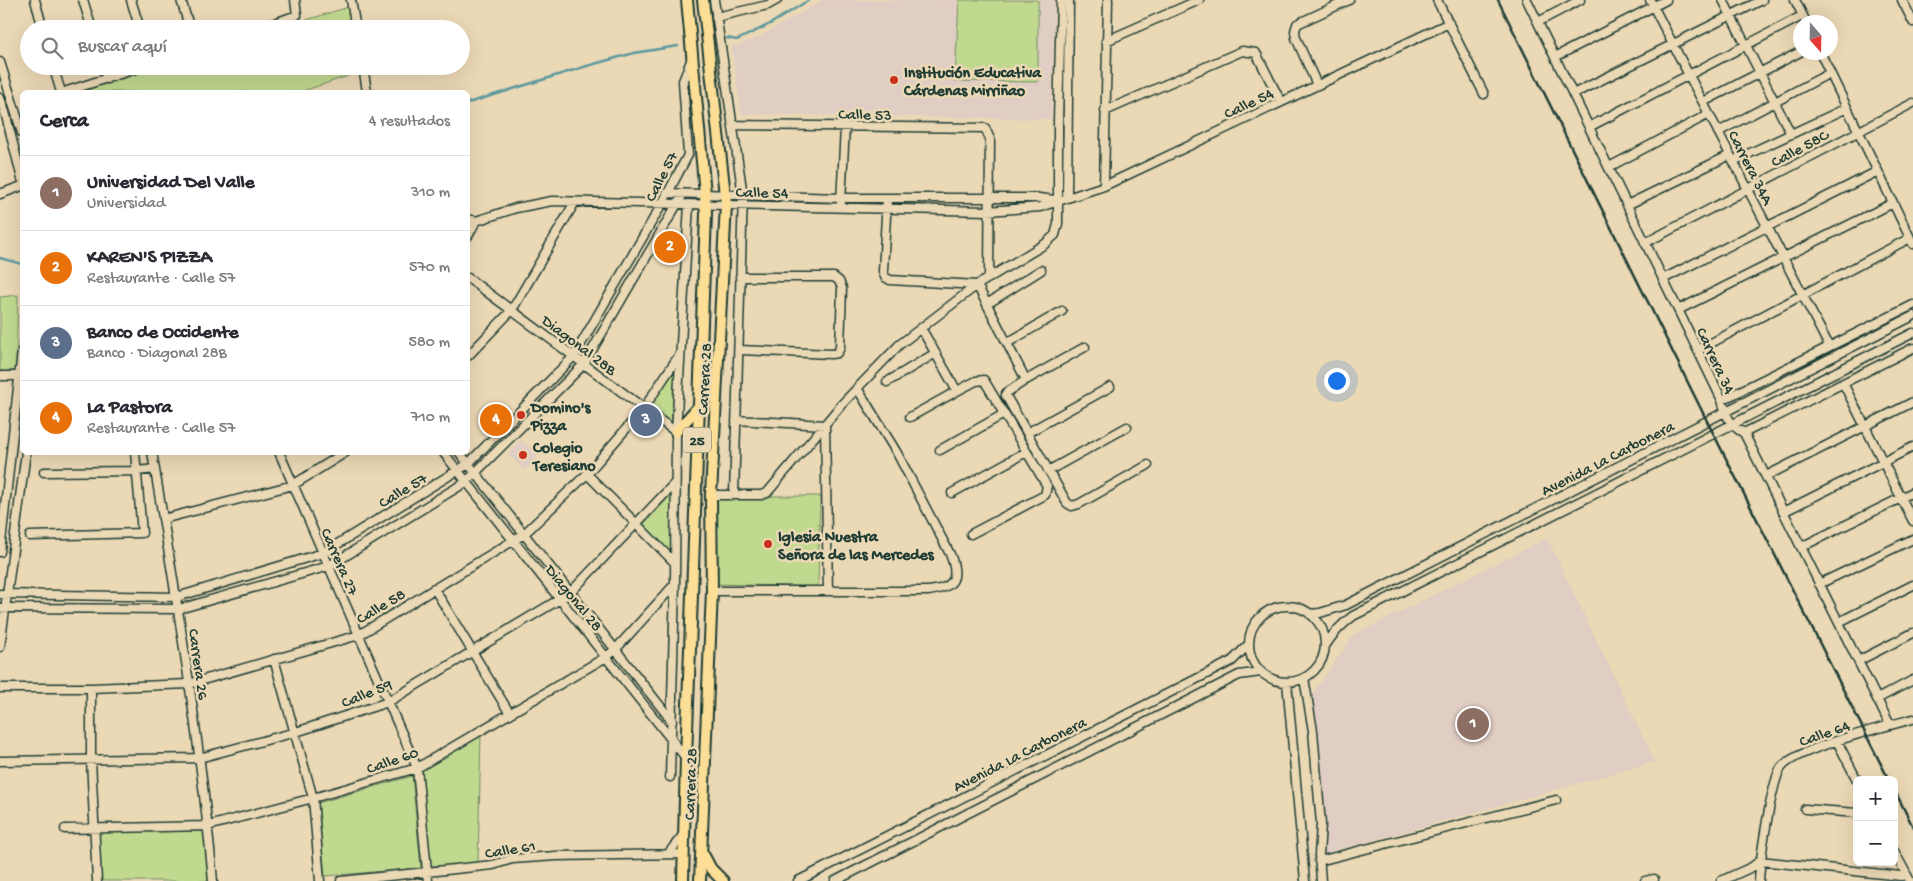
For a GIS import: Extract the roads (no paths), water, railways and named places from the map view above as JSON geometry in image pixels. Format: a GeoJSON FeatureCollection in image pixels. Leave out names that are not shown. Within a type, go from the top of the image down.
{"type":"FeatureCollection","features":[{"type":"Feature","properties":{"kind":"main road","name":"Carrera 28"},"geometry":{"type":"LineString","coordinates":[[683,881],[683,834],[705,199],[687,0]]}},
{"type":"Feature","properties":{"kind":"main road","name":"Carrera 28"},"geometry":{"type":"LineString","coordinates":[[700,881],[712,591],[711,495],[726,199],[703,0]]}},
{"type":"Feature","properties":{"kind":"main road"},"geometry":{"type":"LineString","coordinates":[[676,432],[699,406]]}},
{"type":"Feature","properties":{"kind":"main road"},"geometry":{"type":"LineString","coordinates":[[702,852],[711,869],[723,881]]}},
{"type":"Feature","properties":{"kind":"street"},"geometry":{"type":"LineString","coordinates":[[35,0],[41,20]]}},
{"type":"Feature","properties":{"kind":"street"},"geometry":{"type":"LineString","coordinates":[[83,0],[89,20]]}},
{"type":"Feature","properties":{"kind":"street"},"geometry":{"type":"LineString","coordinates":[[131,0],[137,20]]}},
{"type":"Feature","properties":{"kind":"street"},"geometry":{"type":"LineString","coordinates":[[181,0],[187,20]]}},
{"type":"Feature","properties":{"kind":"street"},"geometry":{"type":"LineString","coordinates":[[285,20],[297,16],[295,0]]}},
{"type":"Feature","properties":{"kind":"street"},"geometry":{"type":"LineString","coordinates":[[351,0],[354,20]]}},
{"type":"Feature","properties":{"kind":"street"},"geometry":{"type":"LineString","coordinates":[[714,0],[743,195],[734,495]]}},
{"type":"Feature","properties":{"kind":"street"},"geometry":{"type":"LineString","coordinates":[[716,17],[768,5],[777,0]]}},
{"type":"Feature","properties":{"kind":"street"},"geometry":{"type":"LineString","coordinates":[[711,495],[761,495],[767,493],[842,404],[899,345],[988,278],[1045,244],[1055,234],[1058,224],[1062,0]]}},
{"type":"Feature","properties":{"kind":"street"},"geometry":{"type":"LineString","coordinates":[[1067,197],[1069,0]]}},
{"type":"Feature","properties":{"kind":"street"},"geometry":{"type":"LineString","coordinates":[[1104,186],[1108,0]]}},
{"type":"Feature","properties":{"kind":"street"},"geometry":{"type":"LineString","coordinates":[[1106,41],[1199,0]]}},
{"type":"Feature","properties":{"kind":"street"},"geometry":{"type":"LineString","coordinates":[[1318,85],[1296,38],[1297,24],[1349,0]]}},
{"type":"Feature","properties":{"kind":"street"},"geometry":{"type":"LineString","coordinates":[[1438,0],[1484,94]]}},
{"type":"Feature","properties":{"kind":"street","name":"Carrera 34"},"geometry":{"type":"LineString","coordinates":[[1527,0],[1698,350],[1722,400],[1725,412],[1732,425],[1744,433],[1890,725]]}},
{"type":"Feature","properties":{"kind":"street"},"geometry":{"type":"LineString","coordinates":[[1538,22],[1580,0]]}},
{"type":"Feature","properties":{"kind":"street"},"geometry":{"type":"LineString","coordinates":[[1555,56],[1652,3],[1666,0]]}},
{"type":"Feature","properties":{"kind":"street"},"geometry":{"type":"LineString","coordinates":[[1723,0],[1790,134]]}},
{"type":"Feature","properties":{"kind":"street"},"geometry":{"type":"LineString","coordinates":[[1573,94],[1762,0]]}},
{"type":"Feature","properties":{"kind":"street"},"geometry":{"type":"LineString","coordinates":[[1795,0],[1802,15]]}},
{"type":"Feature","properties":{"kind":"street"},"geometry":{"type":"LineString","coordinates":[[1902,0],[1912,16]]}},
{"type":"Feature","properties":{"kind":"street","name":"Carrera 34A"},"geometry":{"type":"LineString","coordinates":[[1652,3],[1829,346]]}},
{"type":"Feature","properties":{"kind":"street","name":"Calle 54"},"geometry":{"type":"LineString","coordinates":[[726,199],[743,204],[988,211],[1040,207],[1104,186],[1449,22]]}},
{"type":"Feature","properties":{"kind":"street"},"geometry":{"type":"LineString","coordinates":[[1589,127],[1746,45],[1793,24]]}},
{"type":"Feature","properties":{"kind":"street"},"geometry":{"type":"LineString","coordinates":[[1105,111],[1242,50],[1256,53],[1281,102]]}},
{"type":"Feature","properties":{"kind":"street"},"geometry":{"type":"LineString","coordinates":[[1703,102],[1793,56]]}},
{"type":"Feature","properties":{"kind":"street","name":"Calle 57"},"geometry":{"type":"LineString","coordinates":[[4,594],[177,598],[323,553],[458,472],[574,356],[662,204],[688,154],[683,81],[692,58]]}},
{"type":"Feature","properties":{"kind":"street"},"geometry":{"type":"LineString","coordinates":[[1698,350],[1912,241],[1824,60]]}},
{"type":"Feature","properties":{"kind":"street"},"geometry":{"type":"LineString","coordinates":[[0,62],[19,107]]}},
{"type":"Feature","properties":{"kind":"street"},"geometry":{"type":"LineString","coordinates":[[1718,132],[1830,73]]}},
{"type":"Feature","properties":{"kind":"street"},"geometry":{"type":"LineString","coordinates":[[56,75],[62,90]]}},
{"type":"Feature","properties":{"kind":"street"},"geometry":{"type":"LineString","coordinates":[[106,75],[107,79]]}},
{"type":"Feature","properties":{"kind":"street"},"geometry":{"type":"LineString","coordinates":[[70,90],[119,75]]}},
{"type":"Feature","properties":{"kind":"street"},"geometry":{"type":"LineString","coordinates":[[364,75],[367,90]]}},
{"type":"Feature","properties":{"kind":"street"},"geometry":{"type":"LineString","coordinates":[[0,98],[20,172]]}},
{"type":"Feature","properties":{"kind":"street","name":"Calle 58C"},"geometry":{"type":"LineString","coordinates":[[1645,243],[1913,103]]}},
{"type":"Feature","properties":{"kind":"street"},"geometry":{"type":"LineString","coordinates":[[1627,205],[1847,108]]}},
{"type":"Feature","properties":{"kind":"street"},"geometry":{"type":"LineString","coordinates":[[1609,167],[1709,114]]}},
{"type":"Feature","properties":{"kind":"street","name":"Calle 53"},"geometry":{"type":"LineString","coordinates":[[733,125],[985,128],[990,139],[989,199]]}},
{"type":"Feature","properties":{"kind":"street"},"geometry":{"type":"LineString","coordinates":[[841,207],[846,127]]}},
{"type":"Feature","properties":{"kind":"street"},"geometry":{"type":"LineString","coordinates":[[1663,279],[1878,171]]}},
{"type":"Feature","properties":{"kind":"street"},"geometry":{"type":"LineString","coordinates":[[0,194],[20,187]]}},
{"type":"Feature","properties":{"kind":"street","name":"Calle 54"},"geometry":{"type":"LineString","coordinates":[[667,193],[683,194],[705,199],[726,199],[743,195],[842,198],[1039,198],[1057,201]]}},
{"type":"Feature","properties":{"kind":"street","name":"Calle 57"},"geometry":{"type":"LineString","coordinates":[[3,609],[179,609],[329,566],[466,482],[584,364],[683,194]]}},
{"type":"Feature","properties":{"kind":"street"},"geometry":{"type":"LineString","coordinates":[[887,198],[885,277],[890,280],[977,286]]}},
{"type":"Feature","properties":{"kind":"street","name":"Calle 54"},"geometry":{"type":"LineString","coordinates":[[472,220],[552,200],[689,204],[705,199]]}},
{"type":"Feature","properties":{"kind":"street"},"geometry":{"type":"LineString","coordinates":[[988,278],[989,199]]}},
{"type":"Feature","properties":{"kind":"street"},"geometry":{"type":"LineString","coordinates":[[470,354],[512,310],[575,202]]}},
{"type":"Feature","properties":{"kind":"street"},"geometry":{"type":"LineString","coordinates":[[1678,310],[1893,203]]}},
{"type":"Feature","properties":{"kind":"street","name":"Carrera 28"},"geometry":{"type":"LineString","coordinates":[[670,777],[675,584],[674,484],[689,204]]}},
{"type":"Feature","properties":{"kind":"street"},"geometry":{"type":"LineString","coordinates":[[987,304],[1041,270]]}},
{"type":"Feature","properties":{"kind":"street"},"geometry":{"type":"LineString","coordinates":[[739,350],[837,353],[840,348],[842,288],[839,281],[834,277],[740,277]]}},
{"type":"Feature","properties":{"kind":"street","name":"Diagonal 28B"},"geometry":{"type":"LineString","coordinates":[[470,279],[676,432]]}},
{"type":"Feature","properties":{"kind":"street"},"geometry":{"type":"LineString","coordinates":[[977,286],[1026,380]]}},
{"type":"Feature","properties":{"kind":"street"},"geometry":{"type":"LineString","coordinates":[[1722,400],[1913,305]]}},
{"type":"Feature","properties":{"kind":"street"},"geometry":{"type":"LineString","coordinates":[[1007,343],[1062,311]]}},
{"type":"Feature","properties":{"kind":"street","name":"Avenida La Carbonera"},"geometry":{"type":"LineString","coordinates":[[1310,614],[1320,613],[1346,604],[1688,432],[1913,316]]}},
{"type":"Feature","properties":{"kind":"street"},"geometry":{"type":"LineString","coordinates":[[920,328],[957,391]]}},
{"type":"Feature","properties":{"kind":"street","name":"Avenida La Carbonera"},"geometry":{"type":"LineString","coordinates":[[1325,646],[1332,635],[1353,616],[1913,333]]}},
{"type":"Feature","properties":{"kind":"street"},"geometry":{"type":"LineString","coordinates":[[1086,347],[1011,389],[1006,393],[1006,396],[1067,503],[1072,506],[1148,465]]}},
{"type":"Feature","properties":{"kind":"street"},"geometry":{"type":"LineString","coordinates":[[1744,433],[1913,348]]}},
{"type":"Feature","properties":{"kind":"street","name":"Calle 58"},"geometry":{"type":"LineString","coordinates":[[0,688],[91,688],[189,684],[359,635],[434,588],[514,542],[524,534],[587,474],[644,408],[680,354]]}},
{"type":"Feature","properties":{"kind":"street"},"geometry":{"type":"LineString","coordinates":[[887,382],[934,354]]}},
{"type":"Feature","properties":{"kind":"street"},"geometry":{"type":"LineString","coordinates":[[0,376],[20,376]]}},
{"type":"Feature","properties":{"kind":"street"},"geometry":{"type":"LineString","coordinates":[[910,417],[957,391],[980,380],[984,380],[1047,486],[1045,495],[971,534]]}},
{"type":"Feature","properties":{"kind":"street"},"geometry":{"type":"LineString","coordinates":[[1843,383],[1913,521]]}},
{"type":"Feature","properties":{"kind":"street"},"geometry":{"type":"LineString","coordinates":[[1028,433],[1110,387]]}},
{"type":"Feature","properties":{"kind":"street"},"geometry":{"type":"LineString","coordinates":[[0,552],[4,488],[20,388]]}},
{"type":"Feature","properties":{"kind":"street"},"geometry":{"type":"LineString","coordinates":[[712,591],[939,590],[950,585],[956,575],[956,568],[950,554],[906,470],[857,388]]}},
{"type":"Feature","properties":{"kind":"street"},"geometry":{"type":"LineString","coordinates":[[1766,476],[1913,402]]}},
{"type":"Feature","properties":{"kind":"street"},"geometry":{"type":"LineString","coordinates":[[940,450],[1004,414]]}},
{"type":"Feature","properties":{"kind":"street"},"geometry":{"type":"LineString","coordinates":[[736,420],[825,425]]}},
{"type":"Feature","properties":{"kind":"street"},"geometry":{"type":"LineString","coordinates":[[825,425],[828,591]]}},
{"type":"Feature","properties":{"kind":"street"},"geometry":{"type":"LineString","coordinates":[[1048,471],[1127,427]]}},
{"type":"Feature","properties":{"kind":"street"},"geometry":{"type":"LineString","coordinates":[[1688,432],[1694,445]]}},
{"type":"Feature","properties":{"kind":"street"},"geometry":{"type":"LineString","coordinates":[[1783,512],[1913,447]]}},
{"type":"Feature","properties":{"kind":"street"},"geometry":{"type":"LineString","coordinates":[[952,493],[1026,452]]}},
{"type":"Feature","properties":{"kind":"street"},"geometry":{"type":"LineString","coordinates":[[0,648],[4,594],[26,455]]}},
{"type":"Feature","properties":{"kind":"street"},"geometry":{"type":"LineString","coordinates":[[30,536],[142,532],[135,455]]}},
{"type":"Feature","properties":{"kind":"street","name":"Carrera 26"},"geometry":{"type":"LineString","coordinates":[[153,455],[179,609],[200,758],[213,881]]}},
{"type":"Feature","properties":{"kind":"street","name":"Carrera 27"},"geometry":{"type":"LineString","coordinates":[[280,455],[417,768],[427,877]]}},
{"type":"Feature","properties":{"kind":"street"},"geometry":{"type":"LineString","coordinates":[[163,519],[293,485],[341,455]]}},
{"type":"Feature","properties":{"kind":"street","name":"Diagonal 28"},"geometry":{"type":"LineString","coordinates":[[445,455],[686,758]]}},
{"type":"Feature","properties":{"kind":"street","name":"Diagonal 28"},"geometry":{"type":"LineString","coordinates":[[461,455],[672,722]]}},
{"type":"Feature","properties":{"kind":"street"},"geometry":{"type":"LineString","coordinates":[[44,472],[137,472],[155,469]]}},
{"type":"Feature","properties":{"kind":"street"},"geometry":{"type":"LineString","coordinates":[[587,474],[675,564]]}},
{"type":"Feature","properties":{"kind":"street","name":"Calle 59"},"geometry":{"type":"LineString","coordinates":[[0,761],[200,758],[296,732],[388,702],[570,592],[674,484]]}},
{"type":"Feature","properties":{"kind":"street"},"geometry":{"type":"LineString","coordinates":[[4,488],[21,491]]}},
{"type":"Feature","properties":{"kind":"street"},"geometry":{"type":"LineString","coordinates":[[1801,547],[1913,492]]}},
{"type":"Feature","properties":{"kind":"street"},"geometry":{"type":"LineString","coordinates":[[1820,584],[1913,538]]}},
{"type":"Feature","properties":{"kind":"street","name":"Calle 60"},"geometry":{"type":"LineString","coordinates":[[65,829],[208,826],[417,768],[606,657],[615,650],[675,584]]}},
{"type":"Feature","properties":{"kind":"street"},"geometry":{"type":"LineString","coordinates":[[1838,622],[1913,585]]}},
{"type":"Feature","properties":{"kind":"street"},"geometry":{"type":"LineString","coordinates":[[434,588],[510,714]]}},
{"type":"Feature","properties":{"kind":"street"},"geometry":{"type":"LineString","coordinates":[[1291,606],[1301,608],[1310,614],[1322,628],[1325,646],[1324,654],[1317,668],[1304,678],[1287,682],[1271,679],[1261,672],[1250,656],[1250,633],[1255,624],[1270,610],[1291,606]]}},
{"type":"Feature","properties":{"kind":"street"},"geometry":{"type":"LineString","coordinates":[[1858,661],[1913,633]]}},
{"type":"Feature","properties":{"kind":"street","name":"Avenida La Carbonera"},"geometry":{"type":"LineString","coordinates":[[798,881],[1232,661],[1249,644]]}},
{"type":"Feature","properties":{"kind":"street"},"geometry":{"type":"LineString","coordinates":[[274,659],[313,798],[320,881]]}},
{"type":"Feature","properties":{"kind":"street","name":"Avenida La Carbonera"},"geometry":{"type":"LineString","coordinates":[[835,881],[1240,675],[1261,672]]}},
{"type":"Feature","properties":{"kind":"street"},"geometry":{"type":"LineString","coordinates":[[1304,678],[1313,731],[1321,824],[1319,861],[1321,881]]}},
{"type":"Feature","properties":{"kind":"street"},"geometry":{"type":"LineString","coordinates":[[1877,699],[1913,680]]}},
{"type":"Feature","properties":{"kind":"street"},"geometry":{"type":"LineString","coordinates":[[1287,682],[1304,881]]}},
{"type":"Feature","properties":{"kind":"street"},"geometry":{"type":"LineString","coordinates":[[91,688],[91,760],[97,881]]}},
{"type":"Feature","properties":{"kind":"street","name":"Calle 64"},"geometry":{"type":"LineString","coordinates":[[1759,881],[1760,861],[1775,782],[1781,768],[1793,758],[1837,741],[1913,719]]}},
{"type":"Feature","properties":{"kind":"street"},"geometry":{"type":"LineString","coordinates":[[1837,741],[1855,776]]}},
{"type":"Feature","properties":{"kind":"street"},"geometry":{"type":"LineString","coordinates":[[1319,861],[1556,800]]}},
{"type":"Feature","properties":{"kind":"street"},"geometry":{"type":"LineString","coordinates":[[1805,809],[1853,813]]}},
{"type":"Feature","properties":{"kind":"street"},"geometry":{"type":"LineString","coordinates":[[668,854],[683,834]]}},
{"type":"Feature","properties":{"kind":"street","name":"Calle 61"},"geometry":{"type":"LineString","coordinates":[[341,881],[427,877],[487,866],[512,859],[556,856],[684,854]]}},
{"type":"Feature","properties":{"kind":"street"},"geometry":{"type":"LineString","coordinates":[[1721,881],[1752,868],[1760,861],[1901,876],[1910,881]]}},
{"type":"Feature","properties":{"kind":"street"},"geometry":{"type":"LineString","coordinates":[[1646,881],[1654,880]]}},
{"type":"Feature","properties":{"kind":"waterway"},"geometry":{"type":"LineString","coordinates":[[727,38],[737,40],[770,24],[809,0]]}},
{"type":"Feature","properties":{"kind":"waterway"},"geometry":{"type":"LineString","coordinates":[[470,102],[634,53],[678,46]]}},
{"type":"Feature","properties":{"kind":"waterway"},"geometry":{"type":"LineString","coordinates":[[0,258],[20,263]]}},
{"type":"Feature","properties":{"kind":"railway"},"geometry":{"type":"LineString","coordinates":[[1498,0],[1707,421],[1887,776]]}},
{"type":"Feature","properties":{"kind":"railway"},"geometry":{"type":"LineString","coordinates":[[1898,797],[1913,827]]}},
{"type":"Feature","properties":{"kind":"place","name":"Institución Educativa Cárdenas Mirriñao"},"geometry":{"type":"Point","coordinates":[894,80]}},
{"type":"Feature","properties":{"kind":"place","name":"KAREN'S PIZZA"},"geometry":{"type":"Point","coordinates":[670,247]}},
{"type":"Feature","properties":{"kind":"place","name":"Domino's Pizza"},"geometry":{"type":"Point","coordinates":[521,415]}},
{"type":"Feature","properties":{"kind":"place","name":"La Pastora"},"geometry":{"type":"Point","coordinates":[496,420]}},
{"type":"Feature","properties":{"kind":"place","name":"Banco de Occidente"},"geometry":{"type":"Point","coordinates":[646,420]}},
{"type":"Feature","properties":{"kind":"place","name":"Colegio Teresiano"},"geometry":{"type":"Point","coordinates":[523,455]}},
{"type":"Feature","properties":{"kind":"place","name":"Iglesia Nuestra Señora de las Mercedes"},"geometry":{"type":"Point","coordinates":[768,544]}},
{"type":"Feature","properties":{"kind":"place","name":"Universidad Del Valle"},"geometry":{"type":"Point","coordinates":[1473,724]}}]}
